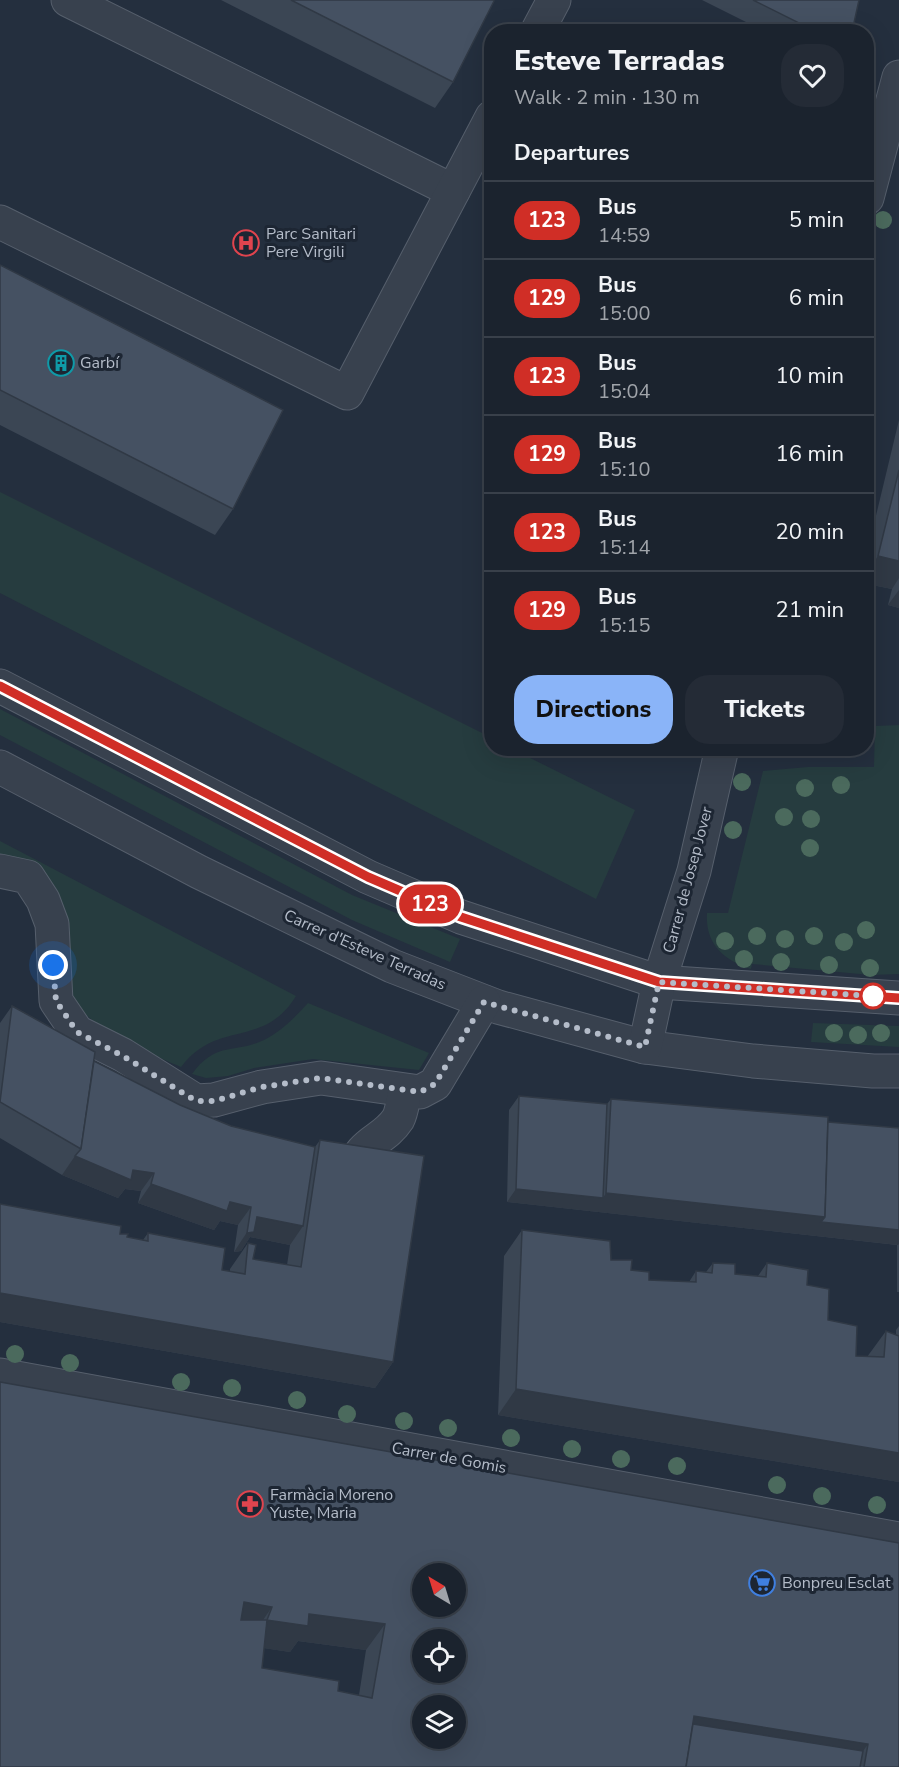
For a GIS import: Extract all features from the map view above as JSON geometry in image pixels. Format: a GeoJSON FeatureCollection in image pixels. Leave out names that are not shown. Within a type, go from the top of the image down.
{"type":"FeatureCollection","features":[{"type":"Feature","properties":{"kind":"street"},"geometry":{"type":"LineString","coordinates":[[68,0],[453,191]]}},
{"type":"Feature","properties":{"kind":"street"},"geometry":{"type":"LineString","coordinates":[[541,24],[554,0]]}},
{"type":"Feature","properties":{"kind":"street"},"geometry":{"type":"LineString","coordinates":[[874,172],[899,77]]}},
{"type":"Feature","properties":{"kind":"street"},"geometry":{"type":"LineString","coordinates":[[0,222],[347,393],[484,132]]}},
{"type":"Feature","properties":{"kind":"street"},"geometry":{"type":"LineString","coordinates":[[0,686],[368,877],[461,917],[659,982],[899,998]]}},
{"type":"Feature","properties":{"kind":"street","name":"Carrer de Josep Jover"},"geometry":{"type":"LineString","coordinates":[[645,1047],[659,982],[694,871],[720,756]]}},
{"type":"Feature","properties":{"kind":"street","name":"Carrer d'Esteve Terradas"},"geometry":{"type":"LineString","coordinates":[[0,767],[199,872],[359,950],[484,1002],[645,1047],[764,1062],[899,1071]]}},
{"type":"Feature","properties":{"kind":"street"},"geometry":{"type":"LineString","coordinates":[[0,871],[28,877],[44,900],[52,924],[56,1001],[77,1032],[133,1061],[196,1101],[214,1101],[262,1087],[321,1078],[420,1092],[435,1084],[484,1002]]}},
{"type":"Feature","properties":{"kind":"street"},"geometry":{"type":"LineString","coordinates":[[30,1023],[56,1001]]}},
{"type":"Feature","properties":{"kind":"street"},"geometry":{"type":"LineString","coordinates":[[351,1173],[363,1149],[398,1119],[405,1091]]}},
{"type":"Feature","properties":{"kind":"street"},"geometry":{"type":"LineString","coordinates":[[183,1131],[196,1101]]}},
{"type":"Feature","properties":{"kind":"street","name":"Carrer de Gomis"},"geometry":{"type":"LineString","coordinates":[[0,1375],[899,1539]]}},
{"type":"Feature","properties":{"kind":"green space"},"geometry":{"type":"Polygon","coordinates":[[[0,492],[484,734],[484,756],[526,756],[635,810],[596,899],[0,593],[0,492]]]}},
{"type":"Feature","properties":{"kind":"green space"},"geometry":{"type":"Polygon","coordinates":[[[0,709],[352,895],[460,939],[450,962],[352,920],[0,735],[0,709]]]}},
{"type":"Feature","properties":{"kind":"green space"},"geometry":{"type":"Polygon","coordinates":[[[899,725],[899,974],[871,975],[752,964],[751,969],[725,956],[709,934],[707,913],[728,913],[763,771],[808,767],[874,767],[875,726],[899,725]]]}},
{"type":"Feature","properties":{"kind":"green space"},"geometry":{"type":"Polygon","coordinates":[[[0,841],[296,996],[270,1023],[210,1043],[195,1052],[181,1067],[136,1047],[103,1028],[78,1006],[70,990],[66,931],[59,901],[44,883],[0,855],[0,841]]]}},
{"type":"Feature","properties":{"kind":"green space"},"geometry":{"type":"Polygon","coordinates":[[[308,1003],[429,1053],[419,1070],[313,1059],[254,1068],[228,1076],[206,1078],[192,1074],[201,1063],[218,1052],[255,1044],[266,1039],[288,1023],[308,1003]]]}},
{"type":"Feature","properties":{"kind":"green space"},"geometry":{"type":"Polygon","coordinates":[[[813,1023],[899,1026],[899,1047],[811,1042],[813,1023]]]}},
{"type":"Feature","properties":{"kind":"building"},"geometry":{"type":"Polygon","coordinates":[[[291,0],[493,0],[494,1],[453,82],[291,0]]]}},
{"type":"Feature","properties":{"kind":"building"},"geometry":{"type":"Polygon","coordinates":[[[753,0],[859,0],[854,24],[801,24],[753,0]]]}},
{"type":"Feature","properties":{"kind":"building","name":"Garbí"},"geometry":{"type":"Polygon","coordinates":[[[0,265],[283,410],[233,509],[0,390],[0,265]]]}},
{"type":"Feature","properties":{"kind":"building"},"geometry":{"type":"Polygon","coordinates":[[[899,470],[899,561],[878,556],[899,470]]]}},
{"type":"Feature","properties":{"kind":"building"},"geometry":{"type":"Polygon","coordinates":[[[12,1006],[95,1052],[81,1149],[0,1102],[12,1006]]]}},
{"type":"Feature","properties":{"kind":"building"},"geometry":{"type":"Polygon","coordinates":[[[94,1061],[180,1105],[231,1126],[315,1147],[303,1226],[257,1217],[254,1232],[247,1233],[251,1207],[230,1202],[227,1211],[151,1184],[154,1173],[133,1170],[131,1180],[75,1156],[81,1149],[94,1061]]]}},
{"type":"Feature","properties":{"kind":"building"},"geometry":{"type":"Polygon","coordinates":[[[519,1096],[607,1104],[603,1198],[516,1189],[519,1096]]]}},
{"type":"Feature","properties":{"kind":"building"},"geometry":{"type":"Polygon","coordinates":[[[611,1099],[828,1117],[825,1217],[606,1193],[611,1099]]]}},
{"type":"Feature","properties":{"kind":"building"},"geometry":{"type":"Polygon","coordinates":[[[828,1122],[899,1128],[899,1230],[821,1222],[825,1217],[828,1122]]]}},
{"type":"Feature","properties":{"kind":"building"},"geometry":{"type":"Polygon","coordinates":[[[320,1140],[424,1156],[393,1362],[0,1293],[0,1204],[121,1226],[120,1234],[128,1234],[127,1237],[148,1241],[148,1233],[225,1248],[222,1270],[245,1274],[248,1243],[256,1245],[253,1259],[301,1267],[320,1140]]]}},
{"type":"Feature","properties":{"kind":"building"},"geometry":{"type":"Polygon","coordinates":[[[522,1230],[610,1241],[611,1260],[632,1260],[631,1270],[649,1272],[649,1280],[696,1282],[696,1271],[712,1273],[713,1263],[735,1264],[735,1274],[766,1277],[767,1263],[808,1270],[807,1285],[829,1289],[828,1320],[857,1326],[856,1356],[884,1357],[886,1331],[899,1336],[899,1453],[516,1389],[522,1230]]]}},
{"type":"Feature","properties":{"kind":"building"},"geometry":{"type":"Polygon","coordinates":[[[0,1382],[899,1543],[899,1767],[864,1767],[868,1744],[694,1716],[686,1767],[0,1767],[0,1382]],[[244,1602],[241,1620],[267,1620],[272,1607],[244,1602]],[[309,1614],[308,1626],[267,1620],[262,1668],[339,1681],[338,1691],[372,1698],[385,1624],[309,1614]]]}},
{"type":"Feature","properties":{"kind":"building"},"geometry":{"type":"Polygon","coordinates":[[[693,1724],[863,1751],[860,1767],[686,1767],[693,1724]]]}},
{"type":"Feature","properties":{"kind":"bus line","name":"123"},"geometry":{"type":"LineString","coordinates":[[0,686],[368,877],[461,917],[659,982],[763,991],[899,998]]}},
{"type":"Feature","properties":{"kind":"place","name":"Parc Sanitari Pere Virgili"},"geometry":{"type":"Point","coordinates":[246,243]}},
{"type":"Feature","properties":{"kind":"place","name":"Garbí"},"geometry":{"type":"Point","coordinates":[61,363]}},
{"type":"Feature","properties":{"kind":"place","name":"Farmàcia Moreno Yuste, Maria"},"geometry":{"type":"Point","coordinates":[250,1504]}},
{"type":"Feature","properties":{"kind":"place","name":"Bonpreu Esclat"},"geometry":{"type":"Point","coordinates":[762,1583]}},
{"type":"Feature","properties":{"kind":"route"},"geometry":{"type":"LineString","coordinates":[[53,965],[56,1001],[77,1032],[123,1056],[196,1101],[214,1101],[262,1087],[321,1078],[420,1092],[435,1084],[460,1038],[484,1002],[645,1047],[659,982],[763,991],[873,996]]}}]}
